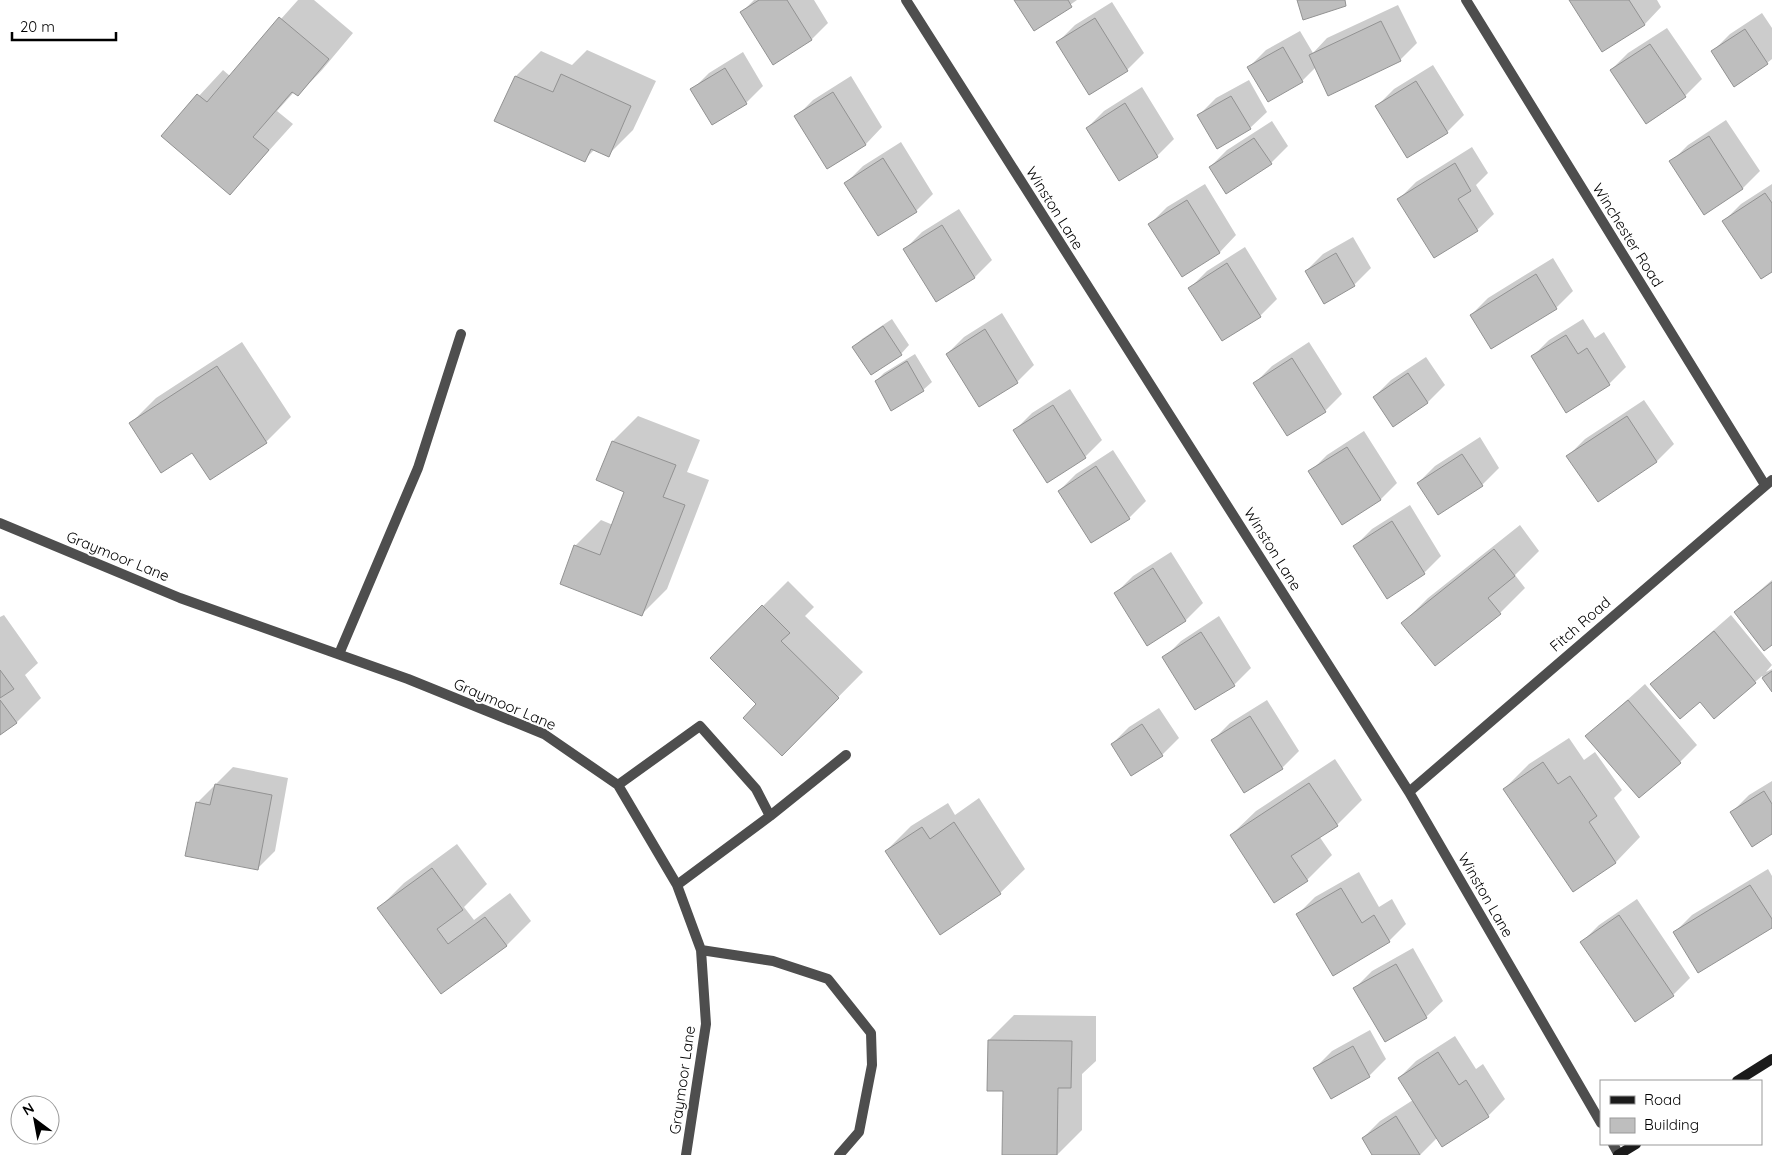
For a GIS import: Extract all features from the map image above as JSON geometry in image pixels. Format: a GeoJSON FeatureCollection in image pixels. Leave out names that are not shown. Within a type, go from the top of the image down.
{"type":"FeatureCollection","features":[{"type":"Feature","properties":{"kind":"street","name":"Winston Lane"},"geometry":{"type":"LineString","coordinates":[[906,0],[1409,792],[1600,1121]]}},
{"type":"Feature","properties":{"kind":"street","name":"Winchester Road"},"geometry":{"type":"LineString","coordinates":[[1466,0],[1768,483]]}},
{"type":"Feature","properties":{"kind":"street"},"geometry":{"type":"LineString","coordinates":[[339,654],[418,468],[461,334]]}},
{"type":"Feature","properties":{"kind":"street","name":"Fitch Road"},"geometry":{"type":"LineString","coordinates":[[1409,792],[1768,483]]}},
{"type":"Feature","properties":{"kind":"street","name":"Graymoor Lane"},"geometry":{"type":"LineString","coordinates":[[0,523],[180,598],[408,679],[544,734],[618,785],[678,886],[701,950],[706,1024],[686,1155]]}},
{"type":"Feature","properties":{"kind":"street"},"geometry":{"type":"LineString","coordinates":[[618,785],[700,726],[756,789],[770,816]]}},
{"type":"Feature","properties":{"kind":"street"},"geometry":{"type":"LineString","coordinates":[[678,886],[846,755]]}},
{"type":"Feature","properties":{"kind":"street"},"geometry":{"type":"LineString","coordinates":[[701,950],[773,961],[828,979],[871,1033],[872,1065],[859,1132],[839,1155]]}},
{"type":"Feature","properties":{"kind":"street"},"geometry":{"type":"LineString","coordinates":[[1739,1080],[1772,1059]]}},
{"type":"Feature","properties":{"kind":"street"},"geometry":{"type":"LineString","coordinates":[[1619,1155],[1634,1145]]}},
{"type":"Feature","properties":{"kind":"building"},"geometry":{"type":"Polygon","coordinates":[[[759,0],[787,0],[812,40],[773,65],[740,12],[759,0]]]}},
{"type":"Feature","properties":{"kind":"building"},"geometry":{"type":"Polygon","coordinates":[[[1014,0],[1068,0],[1072,7],[1034,31],[1014,0]]]}},
{"type":"Feature","properties":{"kind":"building"},"geometry":{"type":"Polygon","coordinates":[[[1297,0],[1345,0],[1346,6],[1303,20],[1297,0]]]}},
{"type":"Feature","properties":{"kind":"building"},"geometry":{"type":"Polygon","coordinates":[[[1569,0],[1629,0],[1645,25],[1602,52],[1569,0]]]}},
{"type":"Feature","properties":{"kind":"building"},"geometry":{"type":"Polygon","coordinates":[[[279,17],[329,59],[298,96],[292,92],[253,137],[269,150],[230,195],[161,136],[197,94],[207,102],[279,17]]]}},
{"type":"Feature","properties":{"kind":"building"},"geometry":{"type":"Polygon","coordinates":[[[1095,18],[1128,71],[1089,95],[1056,42],[1095,18]]]}},
{"type":"Feature","properties":{"kind":"building"},"geometry":{"type":"Polygon","coordinates":[[[1381,21],[1401,61],[1328,96],[1309,55],[1381,21]]]}},
{"type":"Feature","properties":{"kind":"building"},"geometry":{"type":"Polygon","coordinates":[[[1745,29],[1768,64],[1734,87],[1711,51],[1745,29]]]}},
{"type":"Feature","properties":{"kind":"building"},"geometry":{"type":"Polygon","coordinates":[[[1650,44],[1686,97],[1646,124],[1610,70],[1650,44]]]}},
{"type":"Feature","properties":{"kind":"building"},"geometry":{"type":"Polygon","coordinates":[[[1283,47],[1303,82],[1268,102],[1247,67],[1283,47]]]}},
{"type":"Feature","properties":{"kind":"building"},"geometry":{"type":"Polygon","coordinates":[[[725,68],[747,104],[712,125],[690,89],[725,68]]]}},
{"type":"Feature","properties":{"kind":"building"},"geometry":{"type":"Polygon","coordinates":[[[561,74],[631,106],[609,157],[591,149],[585,162],[494,121],[515,76],[553,92],[561,74]]]}},
{"type":"Feature","properties":{"kind":"building"},"geometry":{"type":"Polygon","coordinates":[[[1416,81],[1448,133],[1407,158],[1375,106],[1416,81]]]}},
{"type":"Feature","properties":{"kind":"building"},"geometry":{"type":"Polygon","coordinates":[[[833,92],[866,145],[827,169],[794,116],[833,92]]]}},
{"type":"Feature","properties":{"kind":"building"},"geometry":{"type":"Polygon","coordinates":[[[1231,96],[1251,129],[1217,149],[1197,115],[1231,96]]]}},
{"type":"Feature","properties":{"kind":"building"},"geometry":{"type":"Polygon","coordinates":[[[1125,103],[1158,157],[1119,181],[1086,128],[1125,103]]]}},
{"type":"Feature","properties":{"kind":"building"},"geometry":{"type":"Polygon","coordinates":[[[1709,136],[1743,189],[1704,215],[1669,161],[1709,136]]]}},
{"type":"Feature","properties":{"kind":"building"},"geometry":{"type":"Polygon","coordinates":[[[1254,138],[1272,164],[1226,194],[1209,167],[1254,138]]]}},
{"type":"Feature","properties":{"kind":"building"},"geometry":{"type":"Polygon","coordinates":[[[883,158],[917,212],[878,236],[844,183],[883,158]]]}},
{"type":"Feature","properties":{"kind":"building"},"geometry":{"type":"Polygon","coordinates":[[[1455,163],[1471,191],[1458,199],[1478,231],[1434,258],[1397,199],[1455,163]]]}},
{"type":"Feature","properties":{"kind":"building"},"geometry":{"type":"Polygon","coordinates":[[[1765,193],[1772,203],[1772,272],[1761,279],[1722,221],[1765,193]]]}},
{"type":"Feature","properties":{"kind":"building"},"geometry":{"type":"Polygon","coordinates":[[[1187,200],[1220,253],[1182,277],[1148,224],[1187,200]]]}},
{"type":"Feature","properties":{"kind":"building"},"geometry":{"type":"Polygon","coordinates":[[[942,225],[975,278],[936,302],[903,249],[942,225]]]}},
{"type":"Feature","properties":{"kind":"building"},"geometry":{"type":"Polygon","coordinates":[[[1336,253],[1355,286],[1324,304],[1305,271],[1336,253]]]}},
{"type":"Feature","properties":{"kind":"building"},"geometry":{"type":"Polygon","coordinates":[[[1227,263],[1261,317],[1222,341],[1188,288],[1227,263]]]}},
{"type":"Feature","properties":{"kind":"building"},"geometry":{"type":"Polygon","coordinates":[[[1536,274],[1557,309],[1491,349],[1470,315],[1536,274]]]}},
{"type":"Feature","properties":{"kind":"building"},"geometry":{"type":"Polygon","coordinates":[[[883,326],[902,355],[871,375],[852,347],[883,326]]]}},
{"type":"Feature","properties":{"kind":"building"},"geometry":{"type":"Polygon","coordinates":[[[985,329],[1018,383],[979,407],[946,354],[985,329]]]}},
{"type":"Feature","properties":{"kind":"building"},"geometry":{"type":"Polygon","coordinates":[[[1566,335],[1578,354],[1587,348],[1610,385],[1566,413],[1531,356],[1566,335]]]}},
{"type":"Feature","properties":{"kind":"building"},"geometry":{"type":"Polygon","coordinates":[[[1292,358],[1326,412],[1287,436],[1253,383],[1292,358]]]}},
{"type":"Feature","properties":{"kind":"building"},"geometry":{"type":"Polygon","coordinates":[[[907,361],[924,391],[891,411],[875,381],[907,361]]]}},
{"type":"Feature","properties":{"kind":"building"},"geometry":{"type":"Polygon","coordinates":[[[217,366],[267,443],[210,480],[192,453],[161,473],[129,423],[217,366]]]}},
{"type":"Feature","properties":{"kind":"building"},"geometry":{"type":"Polygon","coordinates":[[[1408,373],[1428,403],[1393,427],[1373,397],[1408,373]]]}},
{"type":"Feature","properties":{"kind":"building"},"geometry":{"type":"Polygon","coordinates":[[[1053,405],[1086,458],[1047,483],[1013,430],[1053,405]]]}},
{"type":"Feature","properties":{"kind":"building"},"geometry":{"type":"Polygon","coordinates":[[[1627,416],[1657,462],[1598,502],[1566,456],[1627,416]]]}},
{"type":"Feature","properties":{"kind":"building"},"geometry":{"type":"Polygon","coordinates":[[[612,441],[676,465],[663,497],[685,505],[642,616],[560,584],[574,545],[600,555],[624,492],[596,480],[612,441]]]}},
{"type":"Feature","properties":{"kind":"building"},"geometry":{"type":"Polygon","coordinates":[[[1347,447],[1381,500],[1342,525],[1308,471],[1347,447]]]}},
{"type":"Feature","properties":{"kind":"building"},"geometry":{"type":"Polygon","coordinates":[[[1462,454],[1483,486],[1438,515],[1417,483],[1462,454]]]}},
{"type":"Feature","properties":{"kind":"building"},"geometry":{"type":"Polygon","coordinates":[[[1096,466],[1130,519],[1091,543],[1058,491],[1096,466]]]}},
{"type":"Feature","properties":{"kind":"building"},"geometry":{"type":"Polygon","coordinates":[[[1392,521],[1425,574],[1387,599],[1353,546],[1392,521]]]}},
{"type":"Feature","properties":{"kind":"building"},"geometry":{"type":"Polygon","coordinates":[[[1494,549],[1515,576],[1488,598],[1501,614],[1435,666],[1401,623],[1494,549]]]}},
{"type":"Feature","properties":{"kind":"building"},"geometry":{"type":"Polygon","coordinates":[[[1153,568],[1186,621],[1147,646],[1114,593],[1153,568]]]}},
{"type":"Feature","properties":{"kind":"building"},"geometry":{"type":"Polygon","coordinates":[[[1772,582],[1772,645],[1764,651],[1734,612],[1772,582]]]}},
{"type":"Feature","properties":{"kind":"building"},"geometry":{"type":"Polygon","coordinates":[[[762,605],[790,633],[781,641],[839,698],[782,756],[743,718],[756,704],[710,658],[762,605]]]}},
{"type":"Feature","properties":{"kind":"building"},"geometry":{"type":"Polygon","coordinates":[[[1714,631],[1756,683],[1714,719],[1700,702],[1680,719],[1650,684],[1714,631]]]}},
{"type":"Feature","properties":{"kind":"building"},"geometry":{"type":"Polygon","coordinates":[[[1201,632],[1235,686],[1195,710],[1162,657],[1201,632]]]}},
{"type":"Feature","properties":{"kind":"building"},"geometry":{"type":"Polygon","coordinates":[[[0,670],[14,689],[0,698],[0,670]]]}},
{"type":"Feature","properties":{"kind":"building"},"geometry":{"type":"Polygon","coordinates":[[[1772,671],[1772,692],[1762,678],[1772,671]]]}},
{"type":"Feature","properties":{"kind":"building"},"geometry":{"type":"Polygon","coordinates":[[[0,700],[17,723],[0,735],[0,700]]]}},
{"type":"Feature","properties":{"kind":"building"},"geometry":{"type":"Polygon","coordinates":[[[1628,700],[1681,763],[1639,798],[1585,736],[1628,700]]]}},
{"type":"Feature","properties":{"kind":"building"},"geometry":{"type":"Polygon","coordinates":[[[1250,716],[1283,769],[1244,793],[1211,740],[1250,716]]]}},
{"type":"Feature","properties":{"kind":"building"},"geometry":{"type":"Polygon","coordinates":[[[1142,724],[1163,756],[1131,776],[1111,744],[1142,724]]]}},
{"type":"Feature","properties":{"kind":"building"},"geometry":{"type":"Polygon","coordinates":[[[1543,762],[1558,784],[1570,776],[1597,816],[1589,822],[1616,863],[1573,892],[1503,789],[1543,762]]]}},
{"type":"Feature","properties":{"kind":"building"},"geometry":{"type":"Polygon","coordinates":[[[1309,783],[1338,826],[1291,856],[1308,881],[1274,903],[1230,835],[1309,783]]]}},
{"type":"Feature","properties":{"kind":"building"},"geometry":{"type":"Polygon","coordinates":[[[215,784],[272,795],[258,870],[185,856],[196,802],[210,805],[215,784]]]}},
{"type":"Feature","properties":{"kind":"building"},"geometry":{"type":"Polygon","coordinates":[[[1764,791],[1772,804],[1772,834],[1752,847],[1730,812],[1764,791]]]}},
{"type":"Feature","properties":{"kind":"building"},"geometry":{"type":"Polygon","coordinates":[[[954,822],[1001,894],[940,935],[885,851],[922,827],[930,839],[954,822]]]}},
{"type":"Feature","properties":{"kind":"building"},"geometry":{"type":"Polygon","coordinates":[[[432,868],[463,910],[437,929],[448,944],[485,917],[507,946],[441,994],[377,908],[432,868]]]}},
{"type":"Feature","properties":{"kind":"building"},"geometry":{"type":"Polygon","coordinates":[[[1750,885],[1772,919],[1772,928],[1698,973],[1673,932],[1750,885]]]}},
{"type":"Feature","properties":{"kind":"building"},"geometry":{"type":"Polygon","coordinates":[[[1341,888],[1362,923],[1374,915],[1390,942],[1333,976],[1296,914],[1341,888]]]}},
{"type":"Feature","properties":{"kind":"building"},"geometry":{"type":"Polygon","coordinates":[[[1619,915],[1674,996],[1635,1022],[1580,942],[1619,915]]]}},
{"type":"Feature","properties":{"kind":"building"},"geometry":{"type":"Polygon","coordinates":[[[1396,964],[1427,1018],[1385,1042],[1353,988],[1396,964]]]}},
{"type":"Feature","properties":{"kind":"building"},"geometry":{"type":"Polygon","coordinates":[[[988,1040],[1072,1041],[1071,1088],[1058,1088],[1057,1155],[1002,1155],[1003,1091],[987,1091],[988,1040]]]}},
{"type":"Feature","properties":{"kind":"building"},"geometry":{"type":"Polygon","coordinates":[[[1353,1046],[1370,1077],[1331,1099],[1313,1068],[1353,1046]]]}},
{"type":"Feature","properties":{"kind":"building"},"geometry":{"type":"Polygon","coordinates":[[[1438,1052],[1459,1085],[1466,1080],[1489,1117],[1442,1147],[1398,1078],[1438,1052]]]}},
{"type":"Feature","properties":{"kind":"building"},"geometry":{"type":"Polygon","coordinates":[[[1396,1116],[1420,1155],[1372,1155],[1362,1138],[1396,1116]]]}}]}
